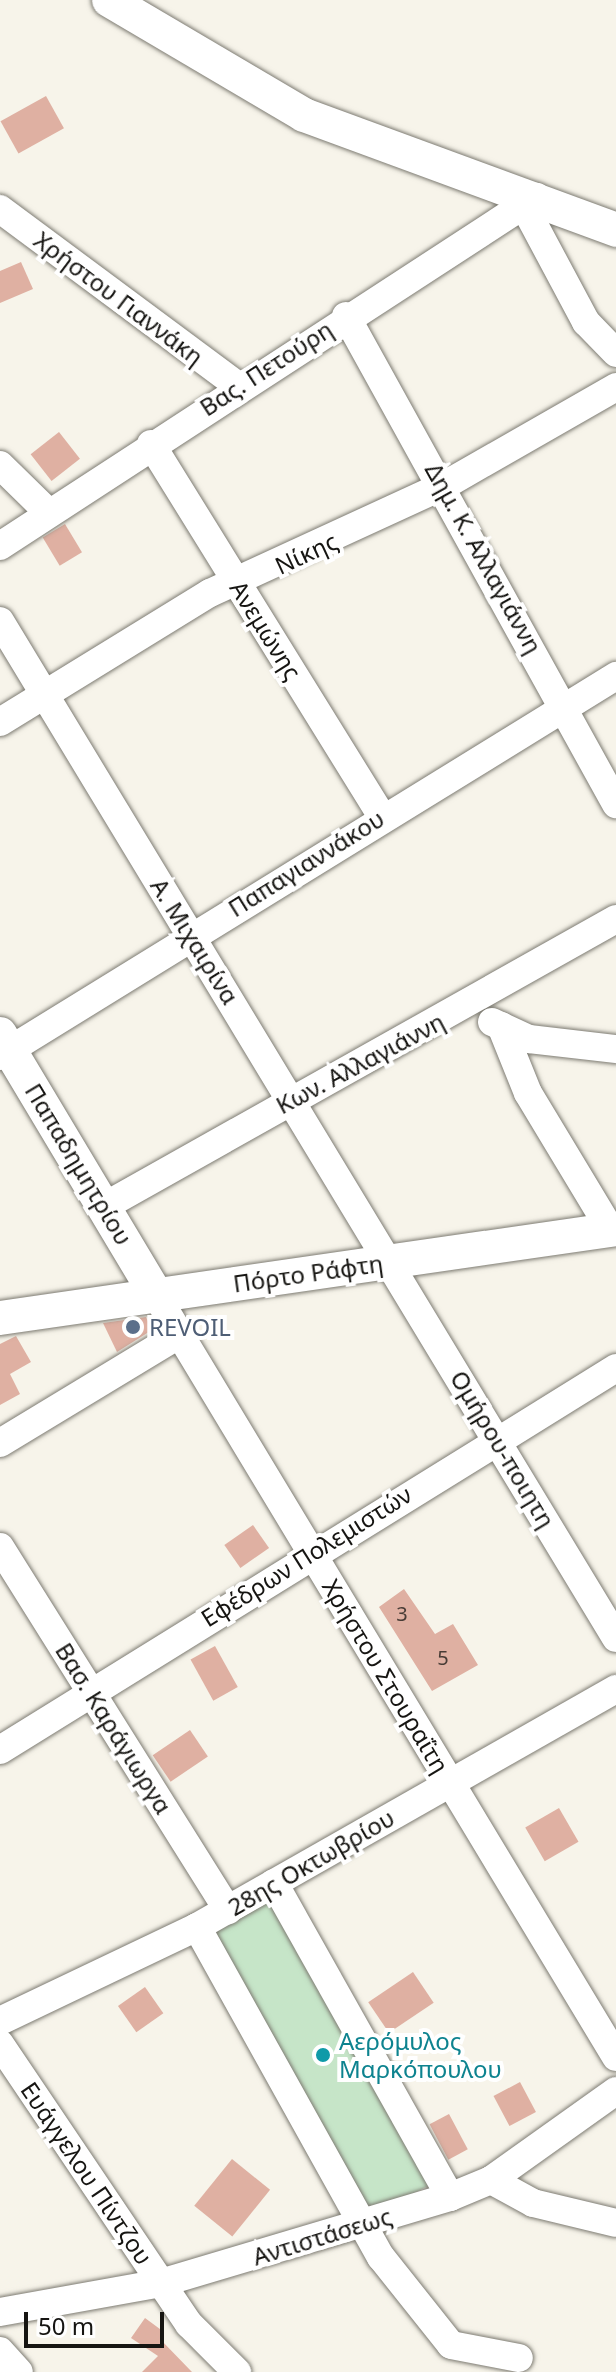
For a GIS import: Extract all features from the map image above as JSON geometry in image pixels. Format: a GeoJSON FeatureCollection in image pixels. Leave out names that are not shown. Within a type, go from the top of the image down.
{"type":"FeatureCollection","features":[{"type":"Feature","properties":{"kind":"main road"},"geometry":{"type":"LineString","coordinates":[[109,0],[304,115],[616,230]]}},
{"type":"Feature","properties":{"kind":"main road","name":"Παπαδημητρίου"},"geometry":{"type":"LineString","coordinates":[[3,1046],[105,1206],[156,1295]]}},
{"type":"Feature","properties":{"kind":"main road","name":"Πόρτο Ράφτη"},"geometry":{"type":"LineString","coordinates":[[0,1318],[613,1229]]}},
{"type":"Feature","properties":{"kind":"street","name":"Βας. Πετούρη"},"geometry":{"type":"LineString","coordinates":[[0,546],[525,197]]}},
{"type":"Feature","properties":{"kind":"street"},"geometry":{"type":"LineString","coordinates":[[525,197],[586,322],[616,353]]}},
{"type":"Feature","properties":{"kind":"street","name":"Χρήστου Γιαννάκη"},"geometry":{"type":"LineString","coordinates":[[0,209],[238,386]]}},
{"type":"Feature","properties":{"kind":"street","name":"Δημ. Κ. Αλλαγιάννη"},"geometry":{"type":"LineString","coordinates":[[346,316],[445,485],[616,804]]}},
{"type":"Feature","properties":{"kind":"street","name":"Νίκης"},"geometry":{"type":"LineString","coordinates":[[0,722],[210,593],[238,586],[445,485],[616,387]]}},
{"type":"Feature","properties":{"kind":"street","name":"Ανεμώνης"},"geometry":{"type":"LineString","coordinates":[[151,444],[382,816]]}},
{"type":"Feature","properties":{"kind":"street"},"geometry":{"type":"LineString","coordinates":[[0,465],[49,513]]}},
{"type":"Feature","properties":{"kind":"street","name":"Α. Μιχαιρίνα"},"geometry":{"type":"LineString","coordinates":[[0,621],[43,697],[390,1261]]}},
{"type":"Feature","properties":{"kind":"street","name":"Παπαγιαννάκου"},"geometry":{"type":"LineString","coordinates":[[3,1046],[616,676]]}},
{"type":"Feature","properties":{"kind":"street","name":"Κων. Αλλαγιάννη"},"geometry":{"type":"LineString","coordinates":[[105,1206],[291,1099],[463,1008],[616,919]]}},
{"type":"Feature","properties":{"kind":"street"},"geometry":{"type":"LineString","coordinates":[[463,1008],[529,1039],[616,1049]]}},
{"type":"Feature","properties":{"kind":"street"},"geometry":{"type":"LineString","coordinates":[[501,1026],[528,1093],[613,1229]]}},
{"type":"Feature","properties":{"kind":"street","name":"Ομήρου-ποιητη"},"geometry":{"type":"LineString","coordinates":[[390,1261],[616,1638]]}},
{"type":"Feature","properties":{"kind":"street","name":"Χρήστου Στουραΐτη"},"geometry":{"type":"LineString","coordinates":[[156,1295],[616,2057]]}},
{"type":"Feature","properties":{"kind":"street"},"geometry":{"type":"LineString","coordinates":[[0,1443],[180,1334]]}},
{"type":"Feature","properties":{"kind":"street","name":"Εφέδρων Πολεμιστών"},"geometry":{"type":"LineString","coordinates":[[0,1750],[496,1437],[616,1368]]}},
{"type":"Feature","properties":{"kind":"street","name":"Βασ. Καράγιωργα"},"geometry":{"type":"LineString","coordinates":[[0,1547],[228,1910]]}},
{"type":"Feature","properties":{"kind":"street","name":"28ης Οκτωβρίου"},"geometry":{"type":"LineString","coordinates":[[0,2021],[197,1927],[616,1689]]}},
{"type":"Feature","properties":{"kind":"street"},"geometry":{"type":"LineString","coordinates":[[274,1883],[450,2197]]}},
{"type":"Feature","properties":{"kind":"street"},"geometry":{"type":"LineString","coordinates":[[197,1927],[362,2225],[451,2345],[519,2358]]}},
{"type":"Feature","properties":{"kind":"street","name":"Ευάγγελου Πίντζου"},"geometry":{"type":"LineString","coordinates":[[0,2044],[161,2283],[237,2372]]}},
{"type":"Feature","properties":{"kind":"street","name":"Αντιστάσεως"},"geometry":{"type":"LineString","coordinates":[[0,2312],[161,2283],[450,2197],[491,2180],[616,2091]]}},
{"type":"Feature","properties":{"kind":"street"},"geometry":{"type":"LineString","coordinates":[[491,2180],[533,2203],[616,2223]]}},
{"type":"Feature","properties":{"kind":"street"},"geometry":{"type":"LineString","coordinates":[[0,2351],[19,2372]]}},
{"type":"Feature","properties":{"kind":"green space"},"geometry":{"type":"Polygon","coordinates":[[[274,1896],[433,2183],[367,2220],[208,1933],[274,1896]]]}},
{"type":"Feature","properties":{"kind":"building"},"geometry":{"type":"Polygon","coordinates":[[[46,96],[64,128],[18,154],[1,121],[46,96]]]}},
{"type":"Feature","properties":{"kind":"building"},"geometry":{"type":"Polygon","coordinates":[[[21,262],[33,289],[0,303],[0,271],[21,262]]]}},
{"type":"Feature","properties":{"kind":"building"},"geometry":{"type":"Polygon","coordinates":[[[59,432],[80,459],[52,481],[31,454],[59,432]]]}},
{"type":"Feature","properties":{"kind":"building"},"geometry":{"type":"Polygon","coordinates":[[[65,524],[82,552],[60,566],[43,537],[65,524]]]}},
{"type":"Feature","properties":{"kind":"building"},"geometry":{"type":"Polygon","coordinates":[[[146,1317],[152,1330],[117,1352],[103,1323],[146,1317]]]}},
{"type":"Feature","properties":{"kind":"building"},"geometry":{"type":"Polygon","coordinates":[[[16,1336],[31,1362],[10,1374],[20,1394],[0,1405],[0,1344],[16,1336]]]}},
{"type":"Feature","properties":{"kind":"building"},"geometry":{"type":"Polygon","coordinates":[[[253,1525],[269,1548],[240,1568],[224,1545],[253,1525]]]}},
{"type":"Feature","properties":{"kind":"building"},"geometry":{"type":"Polygon","coordinates":[[[404,1589],[435,1634],[453,1624],[478,1665],[432,1691],[379,1607],[404,1589]]]}},
{"type":"Feature","properties":{"kind":"building"},"geometry":{"type":"Polygon","coordinates":[[[215,1646],[238,1687],[213,1701],[191,1660],[215,1646]]]}},
{"type":"Feature","properties":{"kind":"building"},"geometry":{"type":"Polygon","coordinates":[[[190,1730],[208,1757],[171,1782],[153,1755],[190,1730]]]}},
{"type":"Feature","properties":{"kind":"building"},"geometry":{"type":"Polygon","coordinates":[[[559,1808],[578,1842],[545,1861],[525,1828],[559,1808]]]}},
{"type":"Feature","properties":{"kind":"building"},"geometry":{"type":"Polygon","coordinates":[[[413,1972],[434,2003],[389,2033],[368,2002],[413,1972]]]}},
{"type":"Feature","properties":{"kind":"building"},"geometry":{"type":"Polygon","coordinates":[[[145,1987],[163,2013],[136,2032],[118,2006],[145,1987]]]}},
{"type":"Feature","properties":{"kind":"building"},"geometry":{"type":"Polygon","coordinates":[[[520,2082],[536,2112],[509,2126],[494,2096],[520,2082]]]}},
{"type":"Feature","properties":{"kind":"building"},"geometry":{"type":"Polygon","coordinates":[[[449,2114],[468,2149],[448,2160],[430,2124],[449,2114]]]}},
{"type":"Feature","properties":{"kind":"building"},"geometry":{"type":"Polygon","coordinates":[[[232,2159],[270,2190],[232,2236],[194,2206],[232,2159]]]}},
{"type":"Feature","properties":{"kind":"building"},"geometry":{"type":"Polygon","coordinates":[[[145,2318],[164,2332],[160,2339],[192,2372],[142,2372],[158,2356],[131,2338],[145,2318]]]}},
{"type":"Feature","properties":{"kind":"place","name":"REVOIL"},"geometry":{"type":"Point","coordinates":[133,1327]}},
{"type":"Feature","properties":{"kind":"place","name":"Αερόμυλος Μαρκόπουλου"},"geometry":{"type":"Point","coordinates":[323,2055]}}]}
